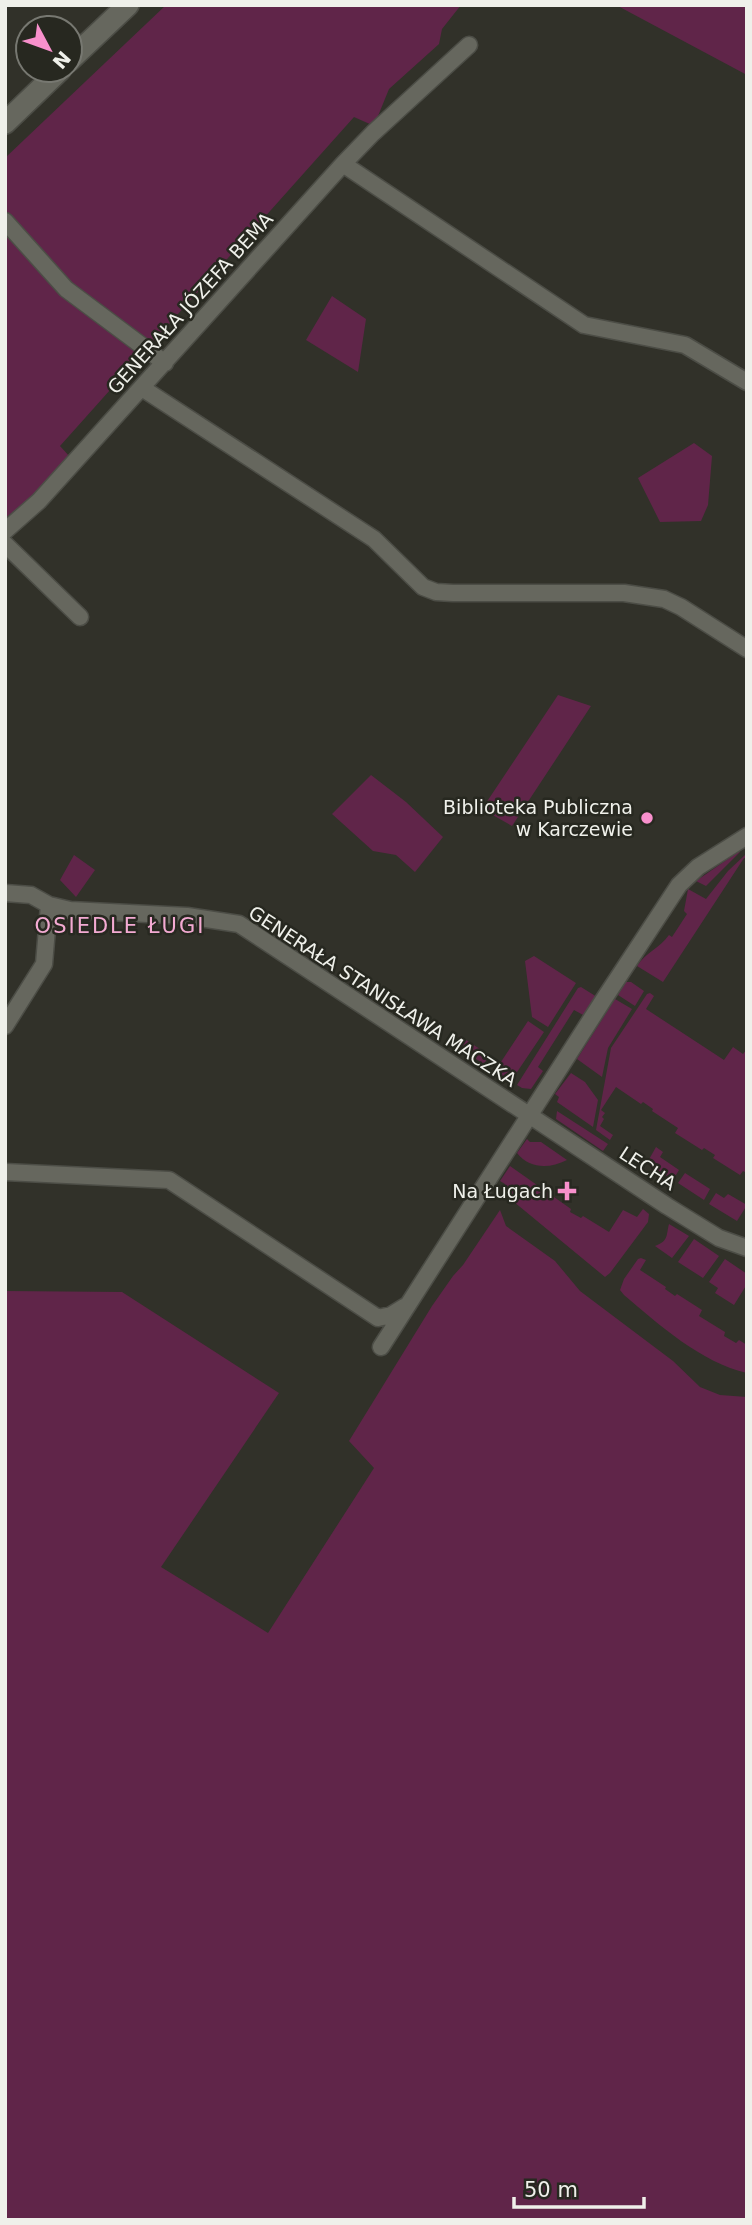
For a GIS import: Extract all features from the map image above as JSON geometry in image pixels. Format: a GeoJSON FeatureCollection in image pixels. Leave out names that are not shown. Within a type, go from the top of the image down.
{"type":"FeatureCollection","features":[{"type":"Feature","properties":{"kind":"street"},"geometry":{"type":"LineString","coordinates":[[84,47],[128,5]]}},
{"type":"Feature","properties":{"kind":"street","name":"GENERAŁA JÓZEFA BEMA"},"geometry":{"type":"LineString","coordinates":[[5,531],[39,501],[343,163],[469,45]]}},
{"type":"Feature","properties":{"kind":"street"},"geometry":{"type":"LineString","coordinates":[[6,122],[45,84]]}},
{"type":"Feature","properties":{"kind":"street"},"geometry":{"type":"LineString","coordinates":[[343,163],[584,326],[685,345],[747,382]]}},
{"type":"Feature","properties":{"kind":"street"},"geometry":{"type":"LineString","coordinates":[[5,221],[66,289],[165,363]]}},
{"type":"Feature","properties":{"kind":"street"},"geometry":{"type":"LineString","coordinates":[[142,388],[374,539],[423,587],[436,592],[453,593],[624,593],[652,597],[681,607],[747,649]]}},
{"type":"Feature","properties":{"kind":"street"},"geometry":{"type":"LineString","coordinates":[[5,544],[80,617]]}},
{"type":"Feature","properties":{"kind":"street"},"geometry":{"type":"LineString","coordinates":[[381,1347],[624,967],[685,879],[698,867],[747,836]]}},
{"type":"Feature","properties":{"kind":"street","name":"GENERAŁA STANISŁAWA MACZKA"},"geometry":{"type":"LineString","coordinates":[[5,893],[31,895],[49,905],[70,910],[187,916],[239,924],[529,1116]]}},
{"type":"Feature","properties":{"kind":"street"},"geometry":{"type":"LineString","coordinates":[[5,1026],[44,964],[49,905]]}},
{"type":"Feature","properties":{"kind":"street","name":"LECHA"},"geometry":{"type":"LineString","coordinates":[[529,1116],[719,1238],[747,1248]]}},
{"type":"Feature","properties":{"kind":"street"},"geometry":{"type":"LineString","coordinates":[[5,1172],[169,1180],[378,1318],[391,1315],[408,1305]]}},
{"type":"Feature","properties":{"kind":"shaded area"},"geometry":{"type":"Polygon","coordinates":[[[166,5],[461,5],[442,29],[439,44],[389,89],[372,125],[354,117],[60,446],[70,457],[29,500],[5,518],[5,158],[166,5]]]}},
{"type":"Feature","properties":{"kind":"shaded area"},"geometry":{"type":"Polygon","coordinates":[[[616,5],[747,5],[747,75],[616,5]]]}},
{"type":"Feature","properties":{"kind":"shaded area"},"geometry":{"type":"Polygon","coordinates":[[[332,296],[366,319],[358,372],[306,340],[332,296]]]}},
{"type":"Feature","properties":{"kind":"shaded area"},"geometry":{"type":"Polygon","coordinates":[[[694,443],[712,456],[708,505],[701,521],[660,522],[638,478],[694,443]]]}},
{"type":"Feature","properties":{"kind":"shaded area"},"geometry":{"type":"Polygon","coordinates":[[[558,695],[591,706],[512,826],[482,809],[558,695]]]}},
{"type":"Feature","properties":{"kind":"shaded area"},"geometry":{"type":"Polygon","coordinates":[[[371,775],[406,802],[443,837],[415,872],[396,855],[373,851],[332,814],[371,775]]]}},
{"type":"Feature","properties":{"kind":"shaded area"},"geometry":{"type":"Polygon","coordinates":[[[738,852],[706,886],[696,881],[738,852]]]}},
{"type":"Feature","properties":{"kind":"shaded area"},"geometry":{"type":"Polygon","coordinates":[[[74,855],[95,870],[76,897],[60,880],[74,855]]]}},
{"type":"Feature","properties":{"kind":"shaded area"},"geometry":{"type":"Polygon","coordinates":[[[745,855],[747,859],[744,858],[663,982],[637,966],[669,935],[672,937],[687,914],[684,911],[688,889],[706,899],[728,871],[745,855]]]}},
{"type":"Feature","properties":{"kind":"shaded area"},"geometry":{"type":"Polygon","coordinates":[[[534,956],[576,983],[548,1027],[532,1017],[525,961],[534,956]]]}},
{"type":"Feature","properties":{"kind":"shaded area"},"geometry":{"type":"Polygon","coordinates":[[[626,982],[631,982],[644,991],[635,1006],[618,995],[626,982]]]}},
{"type":"Feature","properties":{"kind":"shaded area"},"geometry":{"type":"Polygon","coordinates":[[[581,987],[597,997],[585,1016],[574,1010],[538,1067],[543,1071],[531,1089],[517,1085],[578,988],[581,987]]]}},
{"type":"Feature","properties":{"kind":"shaded area"},"geometry":{"type":"Polygon","coordinates":[[[650,993],[654,996],[646,1009],[724,1060],[733,1047],[743,1054],[747,1049],[747,1173],[743,1171],[740,1175],[713,1158],[715,1155],[675,1133],[678,1128],[652,1111],[653,1109],[616,1087],[601,1110],[605,1113],[600,1126],[613,1135],[610,1140],[596,1130],[611,1048],[650,993]]]}},
{"type":"Feature","properties":{"kind":"shaded area"},"geometry":{"type":"Polygon","coordinates":[[[615,999],[632,1009],[608,1048],[602,1077],[577,1059],[615,999]]]}},
{"type":"Feature","properties":{"kind":"shaded area"},"geometry":{"type":"Polygon","coordinates":[[[528,1021],[544,1032],[511,1081],[495,1071],[528,1021]]]}},
{"type":"Feature","properties":{"kind":"shaded area"},"geometry":{"type":"Polygon","coordinates":[[[460,1036],[489,1055],[484,1064],[454,1045],[460,1036]]]}},
{"type":"Feature","properties":{"kind":"shaded area"},"geometry":{"type":"Polygon","coordinates":[[[571,1073],[585,1082],[598,1100],[593,1127],[557,1102],[559,1097],[555,1094],[571,1073]]]}},
{"type":"Feature","properties":{"kind":"shaded area"},"geometry":{"type":"Polygon","coordinates":[[[557,1111],[608,1144],[603,1151],[556,1119],[557,1111]]]}},
{"type":"Feature","properties":{"kind":"shaded area"},"geometry":{"type":"Polygon","coordinates":[[[527,1139],[530,1142],[541,1142],[567,1160],[547,1166],[528,1162],[517,1153],[527,1139]]]}},
{"type":"Feature","properties":{"kind":"shaded area"},"geometry":{"type":"Polygon","coordinates":[[[656,1147],[663,1152],[660,1157],[679,1170],[673,1180],[647,1163],[656,1147]]]}},
{"type":"Feature","properties":{"kind":"shaded area"},"geometry":{"type":"Polygon","coordinates":[[[510,1166],[571,1209],[570,1212],[581,1218],[583,1216],[609,1232],[623,1210],[637,1217],[643,1209],[649,1214],[648,1222],[605,1277],[502,1192],[505,1184],[500,1181],[510,1166]]]}},
{"type":"Feature","properties":{"kind":"shaded area"},"geometry":{"type":"Polygon","coordinates":[[[685,1173],[710,1189],[704,1200],[678,1183],[685,1173]]]}},
{"type":"Feature","properties":{"kind":"shaded area"},"geometry":{"type":"Polygon","coordinates":[[[716,1193],[724,1198],[728,1194],[747,1205],[737,1221],[709,1204],[716,1193]]]}},
{"type":"Feature","properties":{"kind":"shaded area"},"geometry":{"type":"Polygon","coordinates":[[[500,1210],[506,1226],[555,1261],[580,1291],[673,1361],[700,1387],[720,1395],[747,1397],[747,2220],[5,2220],[5,1291],[122,1292],[279,1393],[161,1567],[268,1633],[374,1468],[349,1441],[432,1306],[500,1210]]]}},
{"type":"Feature","properties":{"kind":"shaded area"},"geometry":{"type":"Polygon","coordinates":[[[669,1224],[689,1236],[672,1258],[655,1246],[665,1240],[669,1224]]]}},
{"type":"Feature","properties":{"kind":"shaded area"},"geometry":{"type":"Polygon","coordinates":[[[694,1239],[719,1256],[703,1278],[678,1262],[694,1239]]]}},
{"type":"Feature","properties":{"kind":"shaded area"},"geometry":{"type":"Polygon","coordinates":[[[641,1258],[646,1260],[640,1270],[675,1296],[677,1294],[702,1310],[699,1316],[725,1332],[724,1336],[736,1343],[739,1340],[747,1345],[747,1373],[697,1352],[624,1295],[620,1290],[624,1279],[641,1258]]]}},
{"type":"Feature","properties":{"kind":"shaded area"},"geometry":{"type":"Polygon","coordinates":[[[725,1259],[747,1274],[747,1284],[734,1305],[715,1293],[718,1288],[709,1282],[725,1259]]]}},
{"type":"Feature","properties":{"kind":"place","name":"Biblioteka Publiczna w Karczewie"},"geometry":{"type":"Point","coordinates":[647,818]}},
{"type":"Feature","properties":{"kind":"place","name":"Na Ługach"},"geometry":{"type":"Point","coordinates":[567,1191]}},
{"type":"Feature","properties":{"kind":"district","name":"OSIEDLE ŁUGI"},"geometry":{"type":"Point","coordinates":[120,926]}}]}
